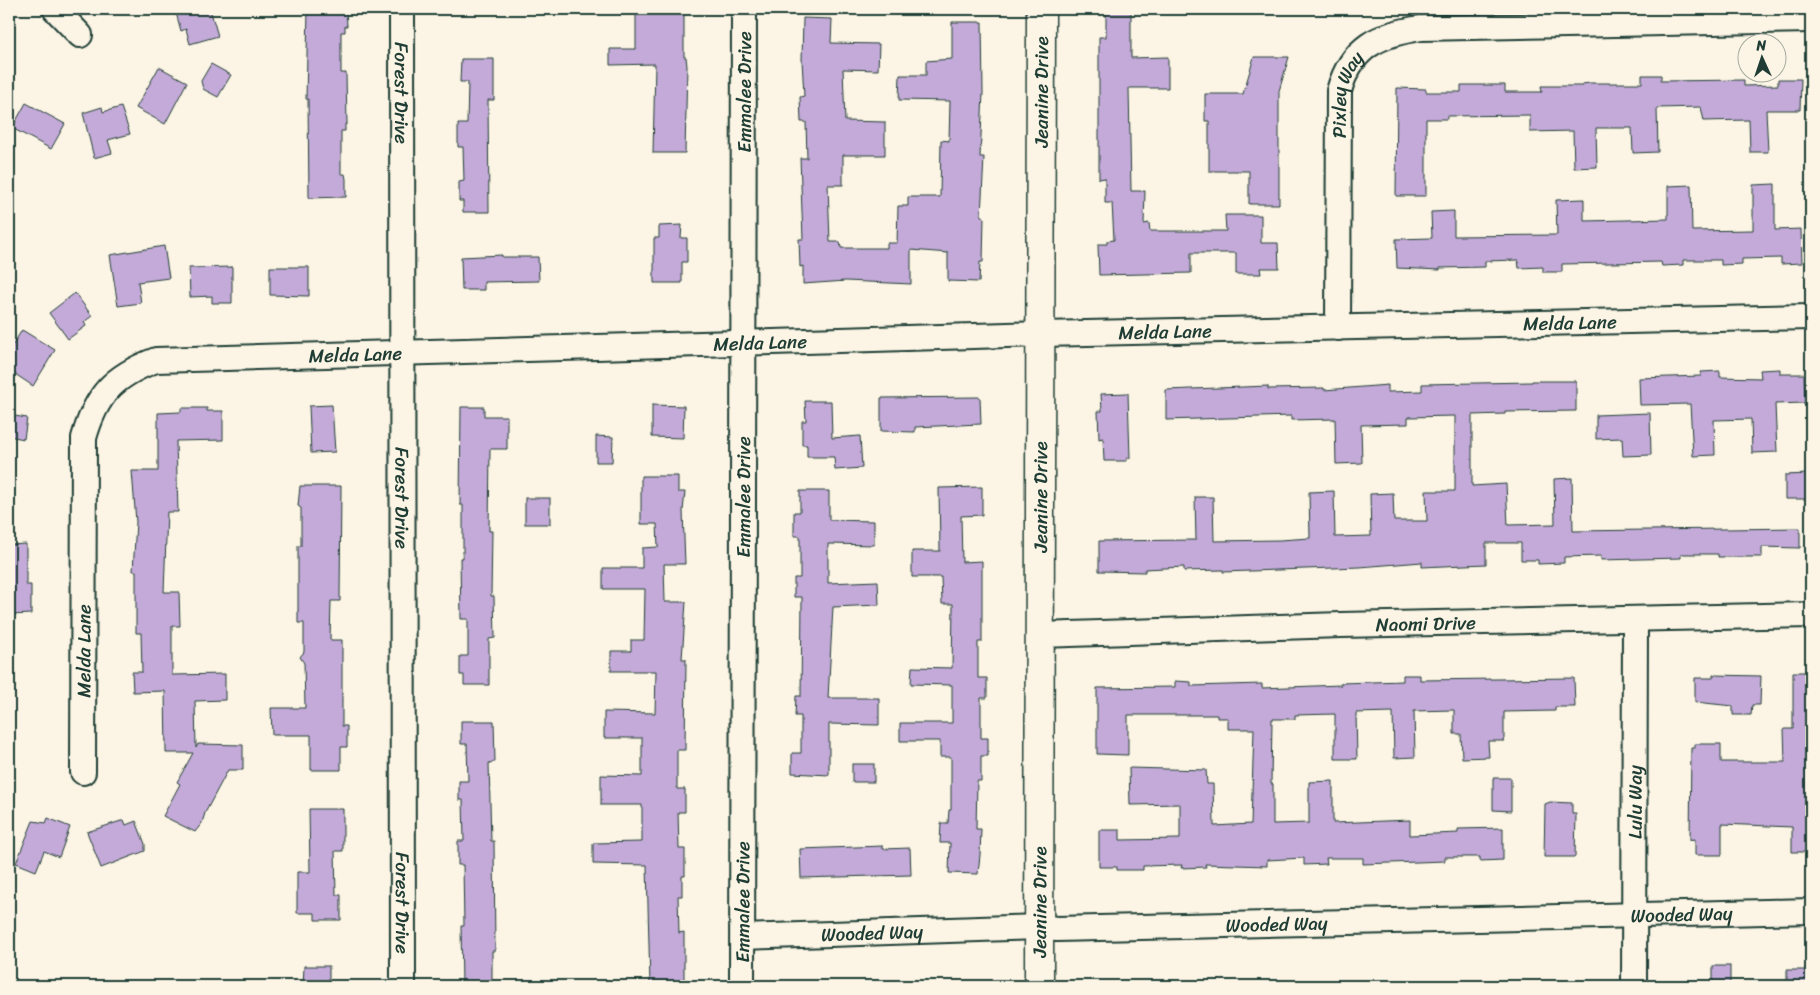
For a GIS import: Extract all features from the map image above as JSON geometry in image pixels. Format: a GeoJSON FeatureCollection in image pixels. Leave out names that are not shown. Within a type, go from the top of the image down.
{"type":"FeatureCollection","features":[{"type":"Feature","properties":{"kind":"street"},"geometry":{"type":"LineString","coordinates":[[55,9],[80,35]]}},
{"type":"Feature","properties":{"kind":"street","name":"Forest Drive"},"geometry":{"type":"LineString","coordinates":[[402,9],[403,986]]}},
{"type":"Feature","properties":{"kind":"street","name":"Emmalee Drive"},"geometry":{"type":"LineString","coordinates":[[742,986],[744,9]]}},
{"type":"Feature","properties":{"kind":"street","name":"Jeanine Drive"},"geometry":{"type":"LineString","coordinates":[[1039,986],[1042,9]]}},
{"type":"Feature","properties":{"kind":"street","name":"Pixley Way"},"geometry":{"type":"LineString","coordinates":[[1338,328],[1339,91],[1344,72],[1351,60],[1361,50],[1383,37],[1421,28],[1811,20]]}},
{"type":"Feature","properties":{"kind":"street","name":"Melda Lane"},"geometry":{"type":"LineString","coordinates":[[83,772],[84,438],[90,415],[100,396],[115,380],[133,368],[156,360],[1042,334],[1811,317]]}},
{"type":"Feature","properties":{"kind":"street","name":"Naomi Drive"},"geometry":{"type":"LineString","coordinates":[[1041,635],[1341,625],[1811,615]]}},
{"type":"Feature","properties":{"kind":"street","name":"Lulu Way"},"geometry":{"type":"LineString","coordinates":[[1634,986],[1635,619]]}},
{"type":"Feature","properties":{"kind":"street","name":"Wooded Way"},"geometry":{"type":"LineString","coordinates":[[743,937],[1038,927],[1077,929],[1811,911]]}},
{"type":"Feature","properties":{"kind":"building"},"geometry":{"type":"Polygon","coordinates":[[[175,9],[210,9],[218,36],[190,44],[186,29],[181,31],[175,9]]]}},
{"type":"Feature","properties":{"kind":"building"},"geometry":{"type":"Polygon","coordinates":[[[308,9],[346,9],[347,26],[345,26],[345,32],[341,32],[341,73],[346,73],[347,124],[345,124],[345,131],[341,131],[341,174],[345,174],[346,197],[309,198],[308,99],[306,99],[308,9]]]}},
{"type":"Feature","properties":{"kind":"building"},"geometry":{"type":"Polygon","coordinates":[[[636,9],[684,9],[684,57],[686,57],[687,66],[685,153],[653,153],[655,64],[610,65],[610,49],[636,49],[636,9]]]}},
{"type":"Feature","properties":{"kind":"building"},"geometry":{"type":"Polygon","coordinates":[[[1106,9],[1131,9],[1131,58],[1168,57],[1168,88],[1129,88],[1131,191],[1145,191],[1144,224],[1149,223],[1150,231],[1226,231],[1225,215],[1261,215],[1261,243],[1278,243],[1279,268],[1260,268],[1261,274],[1236,274],[1236,253],[1191,253],[1191,273],[1099,275],[1098,244],[1107,244],[1107,241],[1114,240],[1112,203],[1105,203],[1105,178],[1099,179],[1099,37],[1106,37],[1106,9]]]}},
{"type":"Feature","properties":{"kind":"building"},"geometry":{"type":"Polygon","coordinates":[[[803,18],[832,19],[831,43],[879,44],[878,70],[843,69],[845,121],[885,122],[885,155],[843,155],[843,185],[828,185],[830,242],[840,242],[841,248],[887,248],[887,243],[897,243],[898,206],[908,206],[908,197],[940,197],[941,140],[949,141],[950,101],[899,100],[900,75],[926,75],[926,61],[952,59],[952,22],[982,22],[983,93],[980,157],[984,157],[981,216],[984,217],[983,262],[980,262],[979,282],[948,281],[948,253],[911,250],[911,284],[846,281],[803,284],[803,266],[800,267],[799,239],[803,239],[800,158],[807,158],[806,122],[801,122],[800,97],[804,96],[802,60],[803,18]]]}},
{"type":"Feature","properties":{"kind":"building"},"geometry":{"type":"Polygon","coordinates":[[[1254,57],[1289,57],[1279,91],[1279,204],[1249,204],[1249,171],[1209,171],[1209,121],[1205,121],[1205,94],[1243,94],[1254,57]]]}},
{"type":"Feature","properties":{"kind":"building"},"geometry":{"type":"Polygon","coordinates":[[[461,59],[494,59],[494,100],[488,100],[489,212],[463,212],[463,201],[459,201],[459,182],[464,181],[463,147],[458,147],[458,124],[467,124],[468,82],[460,82],[461,59]]]}},
{"type":"Feature","properties":{"kind":"building"},"geometry":{"type":"Polygon","coordinates":[[[211,64],[231,75],[218,97],[203,89],[201,81],[211,64]]]}},
{"type":"Feature","properties":{"kind":"building"},"geometry":{"type":"Polygon","coordinates":[[[159,67],[187,82],[165,124],[136,108],[159,67]]]}},
{"type":"Feature","properties":{"kind":"building"},"geometry":{"type":"Polygon","coordinates":[[[1642,75],[1661,75],[1661,81],[1738,80],[1738,82],[1744,82],[1744,86],[1778,85],[1778,82],[1788,82],[1788,79],[1801,79],[1800,110],[1766,110],[1768,152],[1750,152],[1749,120],[1704,121],[1701,107],[1657,108],[1658,152],[1633,153],[1632,128],[1596,128],[1597,167],[1574,168],[1573,131],[1530,132],[1530,115],[1447,116],[1447,119],[1426,119],[1426,196],[1396,196],[1397,88],[1426,89],[1426,92],[1461,92],[1461,85],[1505,85],[1505,92],[1542,92],[1541,86],[1582,86],[1582,84],[1590,83],[1642,83],[1642,75]]]}},
{"type":"Feature","properties":{"kind":"building"},"geometry":{"type":"Polygon","coordinates":[[[26,103],[65,124],[51,149],[12,128],[26,103]]]}},
{"type":"Feature","properties":{"kind":"building"},"geometry":{"type":"Polygon","coordinates":[[[102,107],[103,112],[121,107],[130,134],[108,140],[112,153],[94,158],[83,113],[102,107]]]}},
{"type":"Feature","properties":{"kind":"building"},"geometry":{"type":"Polygon","coordinates":[[[1775,184],[1775,230],[1801,229],[1802,263],[1781,264],[1781,258],[1742,259],[1742,264],[1721,265],[1721,260],[1683,260],[1683,265],[1662,266],[1661,262],[1562,264],[1562,272],[1543,272],[1543,267],[1519,268],[1518,260],[1485,261],[1485,267],[1440,268],[1440,270],[1397,268],[1396,239],[1432,238],[1431,212],[1454,211],[1454,236],[1557,235],[1556,200],[1584,199],[1584,221],[1668,219],[1668,186],[1691,185],[1692,231],[1753,230],[1753,185],[1775,184]]]}},
{"type":"Feature","properties":{"kind":"building"},"geometry":{"type":"Polygon","coordinates":[[[682,225],[681,238],[687,238],[687,262],[682,262],[682,283],[654,283],[654,238],[659,238],[659,226],[682,225]]]}},
{"type":"Feature","properties":{"kind":"building"},"geometry":{"type":"Polygon","coordinates":[[[164,246],[169,278],[138,282],[141,303],[118,306],[110,255],[164,246]]]}},
{"type":"Feature","properties":{"kind":"building"},"geometry":{"type":"Polygon","coordinates":[[[502,255],[502,257],[538,257],[539,281],[484,282],[484,290],[462,290],[461,257],[502,255]]]}},
{"type":"Feature","properties":{"kind":"building"},"geometry":{"type":"Polygon","coordinates":[[[232,267],[232,303],[212,303],[212,296],[190,297],[189,268],[232,267]]]}},
{"type":"Feature","properties":{"kind":"building"},"geometry":{"type":"Polygon","coordinates":[[[270,267],[309,267],[309,296],[270,295],[270,267]]]}},
{"type":"Feature","properties":{"kind":"building"},"geometry":{"type":"Polygon","coordinates":[[[75,293],[92,316],[84,322],[86,326],[68,339],[49,313],[75,293]]]}},
{"type":"Feature","properties":{"kind":"building"},"geometry":{"type":"Polygon","coordinates":[[[22,330],[55,350],[33,386],[9,370],[9,351],[22,330]]]}},
{"type":"Feature","properties":{"kind":"building"},"geometry":{"type":"Polygon","coordinates":[[[1780,369],[1780,374],[1804,374],[1805,403],[1775,404],[1777,452],[1752,453],[1751,419],[1714,420],[1715,455],[1693,456],[1690,404],[1640,405],[1639,378],[1701,376],[1701,372],[1720,371],[1720,377],[1761,378],[1760,370],[1780,369]]]}},
{"type":"Feature","properties":{"kind":"building"},"geometry":{"type":"Polygon","coordinates":[[[1576,381],[1576,411],[1505,412],[1505,414],[1472,415],[1472,486],[1506,484],[1508,525],[1555,524],[1554,479],[1572,478],[1573,531],[1800,528],[1800,548],[1762,547],[1762,557],[1718,557],[1718,554],[1681,554],[1681,558],[1601,560],[1601,556],[1564,557],[1564,563],[1538,564],[1538,560],[1521,560],[1521,543],[1486,543],[1486,564],[1422,567],[1422,562],[1360,567],[1223,572],[1223,570],[1184,571],[1184,567],[1145,569],[1145,572],[1099,571],[1099,541],[1196,540],[1195,497],[1213,497],[1214,541],[1280,540],[1310,538],[1309,492],[1334,491],[1335,537],[1371,536],[1370,494],[1393,493],[1394,521],[1427,521],[1426,491],[1455,491],[1455,416],[1408,417],[1408,424],[1361,425],[1362,463],[1336,464],[1335,419],[1291,420],[1291,416],[1166,420],[1166,390],[1268,386],[1268,389],[1324,388],[1324,390],[1388,385],[1388,392],[1422,391],[1422,384],[1576,381]]]}},
{"type":"Feature","properties":{"kind":"building"},"geometry":{"type":"Polygon","coordinates":[[[1128,393],[1130,458],[1127,458],[1127,461],[1104,461],[1103,438],[1099,439],[1098,411],[1102,411],[1101,394],[1128,393]]]}},
{"type":"Feature","properties":{"kind":"building"},"geometry":{"type":"Polygon","coordinates":[[[980,397],[981,424],[915,427],[915,432],[881,431],[881,398],[980,397]]]}},
{"type":"Feature","properties":{"kind":"building"},"geometry":{"type":"Polygon","coordinates":[[[805,401],[831,401],[832,438],[860,436],[862,468],[835,470],[834,457],[807,457],[807,445],[802,445],[802,421],[806,421],[805,401]]]}},
{"type":"Feature","properties":{"kind":"building"},"geometry":{"type":"Polygon","coordinates":[[[332,405],[335,452],[311,453],[309,406],[332,405]]]}},
{"type":"Feature","properties":{"kind":"building"},"geometry":{"type":"Polygon","coordinates":[[[652,405],[684,406],[683,438],[652,437],[652,405]]]}},
{"type":"Feature","properties":{"kind":"building"},"geometry":{"type":"Polygon","coordinates":[[[461,407],[484,407],[484,416],[507,416],[507,449],[490,449],[489,531],[492,531],[491,596],[494,596],[495,638],[489,639],[489,685],[464,685],[464,675],[460,675],[460,656],[468,656],[468,619],[461,619],[460,558],[463,558],[463,505],[460,505],[461,407]]]}},
{"type":"Feature","properties":{"kind":"building"},"geometry":{"type":"Polygon","coordinates":[[[181,408],[207,408],[207,411],[223,411],[223,440],[176,441],[178,512],[167,512],[164,592],[179,592],[180,626],[172,626],[172,675],[225,674],[225,700],[195,701],[196,748],[198,744],[243,745],[243,770],[228,770],[205,813],[202,823],[195,832],[163,816],[180,784],[177,782],[193,753],[166,753],[165,691],[133,692],[132,672],[142,672],[141,633],[136,633],[136,571],[133,571],[136,522],[132,471],[158,471],[158,413],[181,412],[181,408]]]}},
{"type":"Feature","properties":{"kind":"building"},"geometry":{"type":"Polygon","coordinates":[[[1650,413],[1651,455],[1623,456],[1622,438],[1596,439],[1596,415],[1650,413]]]}},
{"type":"Feature","properties":{"kind":"building"},"geometry":{"type":"Polygon","coordinates":[[[9,415],[27,418],[24,439],[9,436],[9,415]]]}},
{"type":"Feature","properties":{"kind":"building"},"geometry":{"type":"Polygon","coordinates":[[[596,436],[613,437],[612,462],[596,462],[596,436]]]}},
{"type":"Feature","properties":{"kind":"building"},"geometry":{"type":"Polygon","coordinates":[[[1808,474],[1809,499],[1785,499],[1785,475],[1808,474]]]}},
{"type":"Feature","properties":{"kind":"building"},"geometry":{"type":"Polygon","coordinates":[[[641,476],[678,476],[678,492],[685,492],[683,511],[685,564],[664,564],[665,602],[686,602],[682,659],[686,659],[685,750],[677,750],[677,789],[685,789],[685,812],[678,812],[679,849],[685,849],[685,876],[682,876],[682,896],[678,896],[679,933],[684,932],[684,986],[650,986],[647,865],[593,864],[593,843],[642,842],[642,805],[601,805],[601,775],[642,776],[642,738],[604,738],[604,712],[655,713],[656,671],[611,671],[611,651],[631,651],[631,640],[644,640],[645,589],[603,589],[603,568],[642,568],[642,548],[658,547],[657,524],[641,524],[641,476]]]}},
{"type":"Feature","properties":{"kind":"building"},"geometry":{"type":"Polygon","coordinates":[[[300,486],[341,486],[340,601],[331,601],[330,640],[342,640],[342,726],[347,726],[347,747],[341,747],[341,770],[311,770],[311,735],[272,735],[271,708],[305,708],[304,663],[300,657],[304,652],[304,623],[298,623],[298,546],[301,546],[301,508],[298,506],[300,486]]]}},
{"type":"Feature","properties":{"kind":"building"},"geometry":{"type":"Polygon","coordinates":[[[982,487],[982,515],[961,516],[962,562],[982,561],[982,642],[978,642],[978,678],[987,678],[987,698],[981,698],[981,738],[988,738],[988,756],[981,756],[981,781],[977,781],[976,829],[981,829],[980,855],[978,874],[949,873],[950,843],[940,843],[941,823],[948,823],[949,810],[951,810],[951,757],[940,757],[940,741],[900,741],[900,723],[952,723],[952,685],[911,684],[912,667],[952,668],[953,604],[942,604],[941,577],[912,577],[912,551],[940,551],[939,488],[982,487]]]}},
{"type":"Feature","properties":{"kind":"building"},"geometry":{"type":"Polygon","coordinates":[[[800,491],[829,491],[829,520],[874,521],[874,545],[828,544],[828,583],[878,581],[879,605],[833,607],[828,698],[879,698],[879,725],[829,724],[829,775],[792,773],[792,753],[801,753],[801,716],[795,716],[796,696],[801,696],[802,597],[794,597],[794,578],[800,578],[800,536],[794,536],[794,512],[800,512],[800,491]]]}},
{"type":"Feature","properties":{"kind":"building"},"geometry":{"type":"Polygon","coordinates":[[[525,498],[550,498],[550,524],[525,524],[525,498]]]}},
{"type":"Feature","properties":{"kind":"building"},"geometry":{"type":"Polygon","coordinates":[[[26,544],[26,585],[31,585],[31,614],[9,615],[9,545],[26,544]]]}},
{"type":"Feature","properties":{"kind":"building"},"geometry":{"type":"Polygon","coordinates":[[[1793,672],[1811,672],[1811,852],[1792,852],[1792,827],[1722,824],[1722,855],[1695,855],[1695,839],[1690,840],[1691,748],[1695,748],[1695,744],[1721,744],[1721,762],[1785,762],[1784,729],[1793,729],[1793,672]]]}},
{"type":"Feature","properties":{"kind":"building"},"geometry":{"type":"Polygon","coordinates":[[[1403,675],[1420,675],[1420,680],[1574,678],[1575,707],[1555,707],[1555,711],[1504,712],[1504,741],[1488,741],[1489,757],[1462,758],[1461,734],[1454,734],[1454,710],[1414,711],[1415,757],[1394,758],[1393,712],[1356,713],[1357,759],[1335,759],[1335,714],[1295,715],[1295,719],[1272,719],[1271,784],[1273,784],[1273,824],[1309,823],[1309,782],[1333,781],[1333,823],[1410,820],[1410,835],[1458,833],[1458,829],[1503,828],[1503,860],[1480,861],[1480,857],[1445,857],[1445,861],[1363,864],[1363,858],[1326,858],[1327,864],[1304,865],[1304,858],[1267,860],[1267,866],[1205,864],[1206,867],[1181,868],[1182,865],[1143,866],[1143,870],[1117,870],[1117,867],[1099,867],[1099,830],[1120,830],[1120,840],[1180,839],[1180,804],[1130,805],[1129,768],[1206,770],[1207,784],[1213,784],[1214,826],[1251,824],[1254,729],[1228,729],[1228,718],[1217,718],[1217,715],[1128,715],[1128,755],[1097,754],[1097,688],[1175,687],[1175,681],[1191,682],[1191,686],[1262,684],[1262,688],[1341,685],[1341,683],[1403,681],[1403,675]]]}},
{"type":"Feature","properties":{"kind":"building"},"geometry":{"type":"Polygon","coordinates":[[[1713,675],[1761,676],[1760,705],[1752,705],[1751,715],[1733,715],[1733,706],[1695,702],[1695,678],[1713,678],[1713,675]]]}},
{"type":"Feature","properties":{"kind":"building"},"geometry":{"type":"Polygon","coordinates":[[[461,721],[494,721],[495,762],[489,763],[491,841],[494,841],[495,951],[492,951],[492,986],[462,986],[461,926],[464,926],[463,865],[458,865],[458,841],[464,841],[463,800],[459,800],[459,781],[468,781],[467,744],[461,744],[461,721]]]}},
{"type":"Feature","properties":{"kind":"building"},"geometry":{"type":"Polygon","coordinates":[[[852,764],[874,764],[874,782],[852,782],[852,764]]]}},
{"type":"Feature","properties":{"kind":"building"},"geometry":{"type":"Polygon","coordinates":[[[1493,778],[1511,778],[1511,811],[1493,810],[1493,778]]]}},
{"type":"Feature","properties":{"kind":"building"},"geometry":{"type":"Polygon","coordinates":[[[1550,802],[1572,803],[1572,814],[1576,814],[1575,857],[1544,857],[1545,804],[1550,802]]]}},
{"type":"Feature","properties":{"kind":"building"},"geometry":{"type":"Polygon","coordinates":[[[309,809],[343,809],[343,851],[335,851],[336,895],[341,895],[341,920],[315,920],[315,913],[297,913],[297,872],[310,872],[309,809]]]}},
{"type":"Feature","properties":{"kind":"building"},"geometry":{"type":"Polygon","coordinates":[[[48,818],[70,827],[59,857],[44,851],[36,871],[16,863],[33,821],[46,823],[48,818]]]}},
{"type":"Feature","properties":{"kind":"building"},"geometry":{"type":"Polygon","coordinates":[[[124,820],[126,825],[136,821],[145,844],[145,851],[101,868],[87,832],[124,820]]]}},
{"type":"Feature","properties":{"kind":"building"},"geometry":{"type":"Polygon","coordinates":[[[883,846],[883,849],[910,848],[911,875],[801,878],[800,849],[883,846]]]}},
{"type":"Feature","properties":{"kind":"building"},"geometry":{"type":"Polygon","coordinates":[[[304,966],[329,966],[329,986],[303,986],[304,966]]]}},
{"type":"Feature","properties":{"kind":"building"},"geometry":{"type":"Polygon","coordinates":[[[1713,966],[1730,966],[1730,986],[1713,986],[1713,966]]]}},
{"type":"Feature","properties":{"kind":"building"},"geometry":{"type":"Polygon","coordinates":[[[1787,970],[1811,970],[1811,986],[1787,986],[1787,970]]]}}]}
